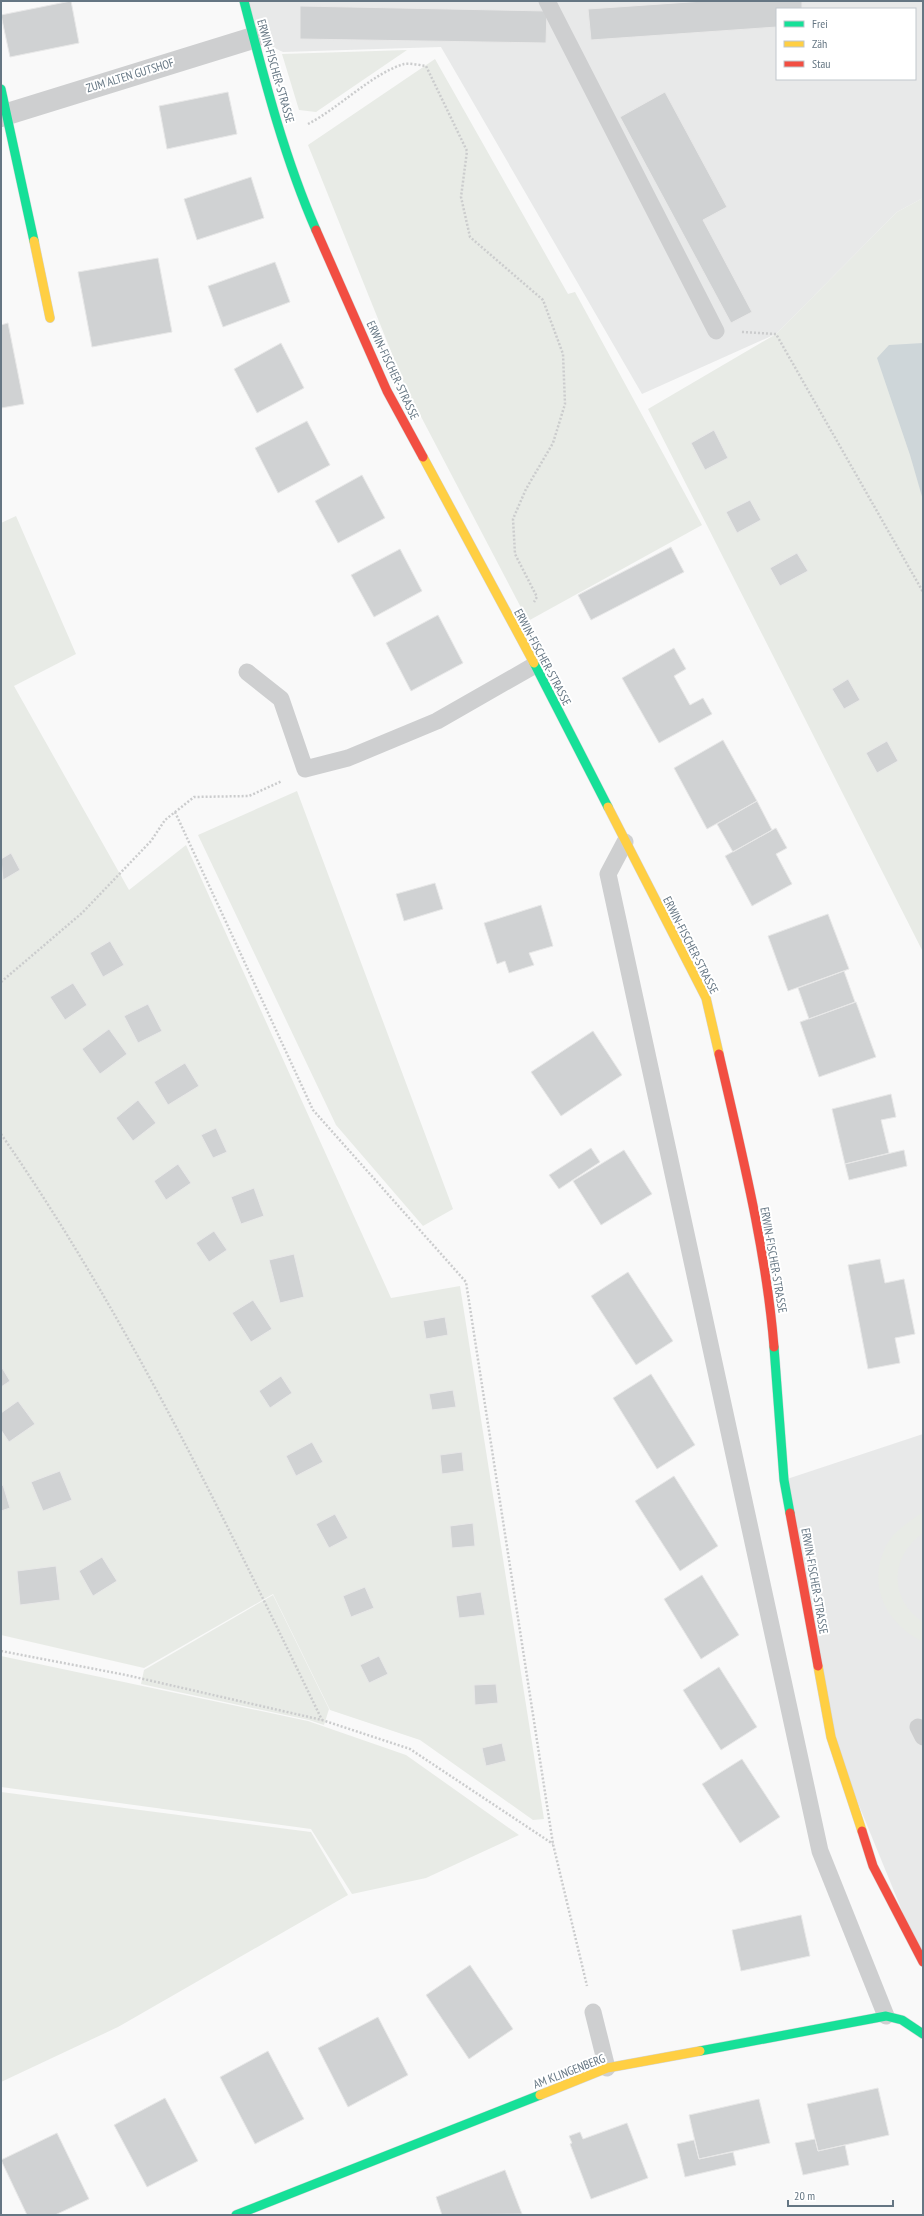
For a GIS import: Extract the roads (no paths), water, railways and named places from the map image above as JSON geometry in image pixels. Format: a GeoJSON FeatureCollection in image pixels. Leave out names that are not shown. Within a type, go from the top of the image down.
{"type":"FeatureCollection","features":[{"type":"Feature","properties":{"kind":"street","name":"ERWIN-FISCHER-STRASSE"},"geometry":{"type":"LineString","coordinates":[[244,1],[253,38],[300,194],[387,391],[535,665],[706,998],[744,1157],[771,1310],[784,1480],[831,1737],[873,1866],[923,1962]]}},
{"type":"Feature","properties":{"kind":"street","name":"ZUM ALTEN GUTSHOF"},"geometry":{"type":"LineString","coordinates":[[4,114],[253,38]]}},
{"type":"Feature","properties":{"kind":"street"},"geometry":{"type":"LineString","coordinates":[[1,89],[4,114],[50,318]]}},
{"type":"Feature","properties":{"kind":"street","name":"AM KLINGENBERG"},"geometry":{"type":"LineString","coordinates":[[236,2215],[607,2068],[886,2016],[902,2020],[923,2034]]}},
{"type":"Feature","properties":{"kind":"lane"},"geometry":{"type":"LineString","coordinates":[[547,1],[716,331]]}},
{"type":"Feature","properties":{"kind":"lane"},"geometry":{"type":"LineString","coordinates":[[247,672],[281,699],[305,769],[348,758],[437,722],[535,665]]}},
{"type":"Feature","properties":{"kind":"lane"},"geometry":{"type":"LineString","coordinates":[[625,842],[608,874],[820,1851],[886,2016]]}},
{"type":"Feature","properties":{"kind":"lane"},"geometry":{"type":"LineString","coordinates":[[593,2012],[607,2068]]}}]}
